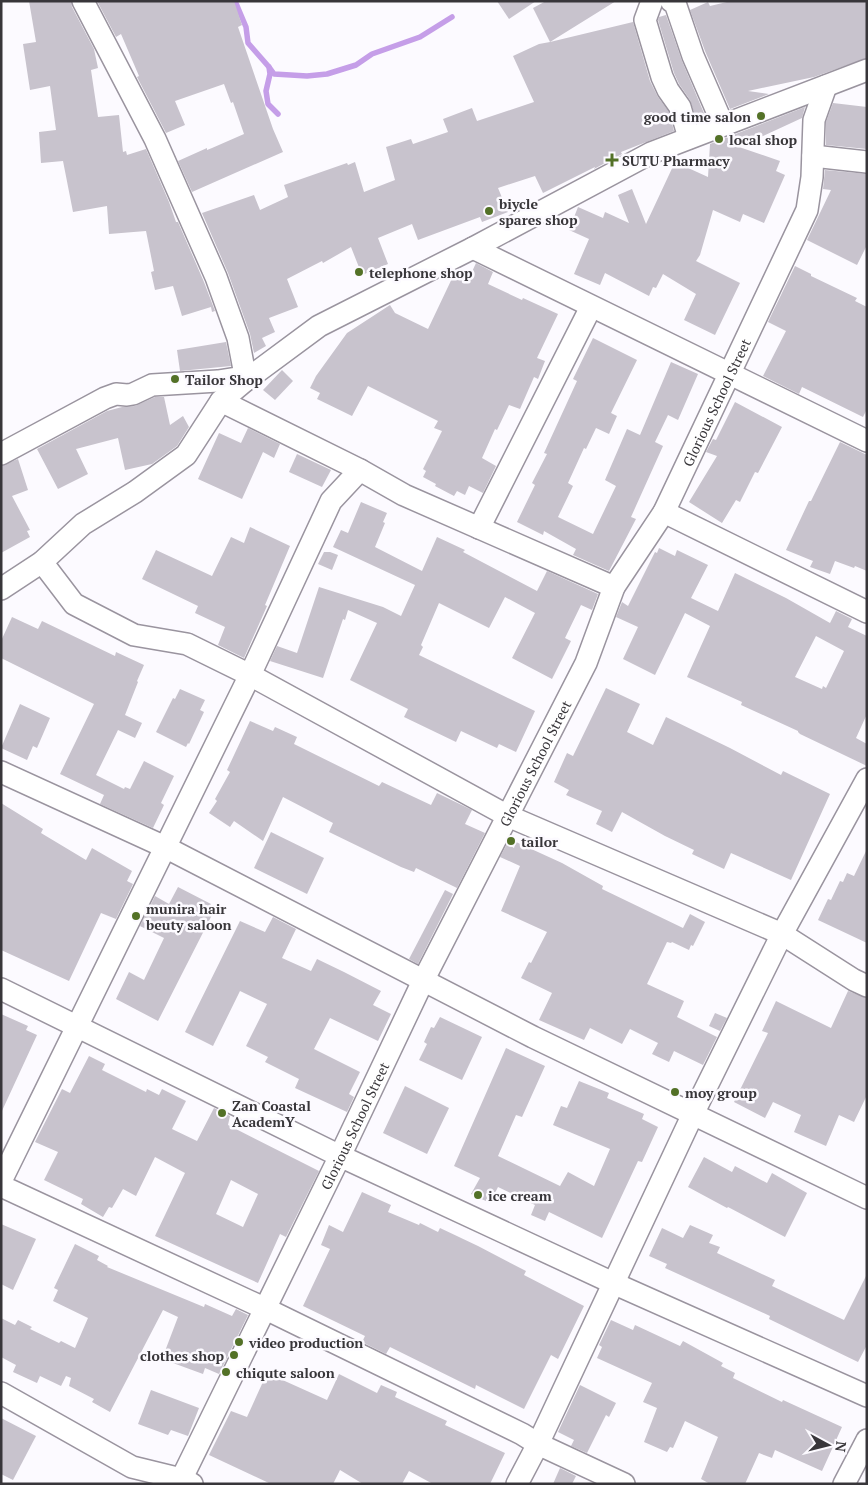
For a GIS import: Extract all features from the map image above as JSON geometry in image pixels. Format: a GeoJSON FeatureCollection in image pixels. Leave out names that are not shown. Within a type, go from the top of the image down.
{"type":"FeatureCollection","features":[{"type":"Feature","properties":{"kind":"street"},"geometry":{"type":"LineString","coordinates":[[83,1],[154,139],[216,277],[238,338],[246,380]]}},
{"type":"Feature","properties":{"kind":"street"},"geometry":{"type":"LineString","coordinates":[[652,1],[645,20],[662,78],[680,107],[689,138]]}},
{"type":"Feature","properties":{"kind":"street"},"geometry":{"type":"LineString","coordinates":[[671,1],[675,3],[693,56],[723,125]]}},
{"type":"Feature","properties":{"kind":"street"},"geometry":{"type":"LineString","coordinates":[[1,589],[42,562],[83,524],[135,492],[186,455],[221,401],[319,326],[473,248],[651,153],[867,70]]}},
{"type":"Feature","properties":{"kind":"street","name":"Glorious School Street"},"geometry":{"type":"LineString","coordinates":[[184,1482],[423,980],[586,663],[614,587],[664,512],[807,210],[813,156],[814,120],[826,86]]}},
{"type":"Feature","properties":{"kind":"street"},"geometry":{"type":"LineString","coordinates":[[813,156],[867,162]]}},
{"type":"Feature","properties":{"kind":"street"},"geometry":{"type":"LineString","coordinates":[[473,248],[867,441]]}},
{"type":"Feature","properties":{"kind":"street"},"geometry":{"type":"LineString","coordinates":[[479,528],[591,307]]}},
{"type":"Feature","properties":{"kind":"street"},"geometry":{"type":"LineString","coordinates":[[1,454],[105,398],[116,394],[133,394],[152,385],[237,378],[246,380]]}},
{"type":"Feature","properties":{"kind":"street"},"geometry":{"type":"LineString","coordinates":[[221,401],[360,470],[404,495],[614,587]]}},
{"type":"Feature","properties":{"kind":"street"},"geometry":{"type":"LineString","coordinates":[[1,1181],[250,675],[331,501],[360,470]]}},
{"type":"Feature","properties":{"kind":"street"},"geometry":{"type":"LineString","coordinates":[[664,512],[867,612]]}},
{"type":"Feature","properties":{"kind":"street"},"geometry":{"type":"LineString","coordinates":[[42,562],[74,604],[134,635],[187,644],[250,675],[508,816],[782,934],[854,980],[867,986]]}},
{"type":"Feature","properties":{"kind":"street"},"geometry":{"type":"LineString","coordinates":[[1,772],[165,847],[533,1036],[867,1198]]}},
{"type":"Feature","properties":{"kind":"street"},"geometry":{"type":"LineString","coordinates":[[517,1484],[538,1444],[693,1114],[782,934],[866,786]]}},
{"type":"Feature","properties":{"kind":"street"},"geometry":{"type":"LineString","coordinates":[[1,989],[340,1156],[613,1283],[867,1396]]}},
{"type":"Feature","properties":{"kind":"street"},"geometry":{"type":"LineString","coordinates":[[1,1186],[266,1309],[522,1434],[538,1444],[624,1484]]}},
{"type":"Feature","properties":{"kind":"street"},"geometry":{"type":"LineString","coordinates":[[1,1393],[132,1467],[184,1482]]}},
{"type":"Feature","properties":{"kind":"street"},"geometry":{"type":"LineString","coordinates":[[844,1484],[867,1440]]}},
{"type":"Feature","properties":{"kind":"building"},"geometry":{"type":"Polygon","coordinates":[[[29,1],[71,1],[72,7],[94,49],[98,68],[91,70],[98,117],[119,115],[123,152],[126,151],[127,155],[146,149],[215,311],[212,312],[211,307],[182,316],[173,286],[155,290],[151,272],[154,271],[146,231],[109,234],[107,206],[73,212],[63,161],[41,163],[39,132],[56,130],[50,86],[30,90],[23,44],[36,42],[29,1]]]}},
{"type":"Feature","properties":{"kind":"building"},"geometry":{"type":"Polygon","coordinates":[[[97,1],[234,1],[242,25],[238,27],[273,129],[283,152],[192,192],[178,161],[244,134],[233,102],[231,103],[224,84],[175,101],[185,125],[166,133],[137,77],[139,76],[121,34],[116,37],[97,1]]]}},
{"type":"Feature","properties":{"kind":"building"},"geometry":{"type":"Polygon","coordinates":[[[497,1],[536,1],[509,19],[497,1]]]}},
{"type":"Feature","properties":{"kind":"building"},"geometry":{"type":"Polygon","coordinates":[[[546,1],[616,1],[550,42],[533,8],[546,1]]]}},
{"type":"Feature","properties":{"kind":"building"},"geometry":{"type":"Polygon","coordinates":[[[731,1],[867,1],[867,58],[814,77],[748,91],[769,94],[730,109],[690,10],[708,2],[710,6],[731,1]]]}},
{"type":"Feature","properties":{"kind":"building"},"geometry":{"type":"Polygon","coordinates":[[[666,15],[682,61],[706,118],[697,122],[690,100],[674,73],[658,20],[659,17],[666,15]]]}},
{"type":"Feature","properties":{"kind":"building"},"geometry":{"type":"Polygon","coordinates":[[[633,22],[650,81],[658,97],[669,112],[674,131],[621,152],[622,154],[594,169],[595,167],[543,193],[535,176],[498,188],[508,212],[482,222],[480,217],[418,240],[412,224],[378,238],[388,264],[362,275],[351,247],[323,263],[322,261],[287,279],[298,307],[269,318],[275,332],[262,338],[266,346],[254,353],[250,334],[228,273],[202,213],[254,195],[260,210],[288,197],[284,185],[347,163],[348,165],[355,162],[364,192],[395,180],[386,147],[411,139],[413,144],[448,132],[443,119],[472,108],[477,121],[534,102],[513,56],[539,44],[633,22]]]}},
{"type":"Feature","properties":{"kind":"building"},"geometry":{"type":"Polygon","coordinates":[[[833,103],[867,107],[867,149],[826,145],[826,122],[833,103]]]}},
{"type":"Feature","properties":{"kind":"building"},"geometry":{"type":"Polygon","coordinates":[[[805,107],[802,118],[739,147],[780,161],[776,171],[785,175],[764,223],[743,214],[740,222],[713,210],[700,255],[696,261],[740,283],[715,335],[684,320],[696,294],[663,274],[656,288],[653,287],[649,296],[605,273],[600,285],[574,274],[589,239],[569,230],[578,207],[603,218],[605,212],[629,223],[618,195],[632,189],[646,224],[675,162],[708,177],[710,144],[805,107]]]}},
{"type":"Feature","properties":{"kind":"building"},"geometry":{"type":"Polygon","coordinates":[[[825,170],[867,174],[867,245],[857,265],[807,240],[831,190],[823,189],[825,170]]]}},
{"type":"Feature","properties":{"kind":"building"},"geometry":{"type":"Polygon","coordinates":[[[476,263],[493,272],[488,284],[558,314],[537,358],[545,361],[538,379],[534,377],[520,409],[509,405],[497,430],[495,429],[482,458],[496,466],[483,493],[469,486],[465,495],[457,491],[454,496],[423,477],[426,471],[423,469],[442,431],[434,428],[438,421],[368,386],[352,416],[317,399],[320,393],[310,388],[316,376],[347,333],[390,305],[395,313],[428,329],[456,270],[470,276],[476,263]]]}},
{"type":"Feature","properties":{"kind":"building"},"geometry":{"type":"Polygon","coordinates":[[[795,266],[811,274],[811,276],[857,298],[855,301],[867,307],[867,409],[863,417],[802,387],[799,394],[763,376],[786,331],[768,322],[795,266]]]}},
{"type":"Feature","properties":{"kind":"building"},"geometry":{"type":"Polygon","coordinates":[[[593,338],[637,360],[611,413],[617,416],[609,434],[596,428],[586,449],[584,448],[568,483],[573,486],[558,517],[593,534],[616,486],[605,480],[627,429],[640,435],[671,362],[698,374],[678,420],[668,415],[655,442],[663,446],[631,517],[636,519],[609,571],[573,555],[576,549],[544,531],[543,535],[517,522],[535,485],[532,483],[547,454],[544,453],[577,381],[573,379],[593,338]]]}},
{"type":"Feature","properties":{"kind":"building"},"geometry":{"type":"Polygon","coordinates":[[[226,342],[231,366],[180,371],[177,350],[226,342]]]}},
{"type":"Feature","properties":{"kind":"building"},"geometry":{"type":"Polygon","coordinates":[[[282,370],[293,381],[275,400],[263,390],[282,370]]]}},
{"type":"Feature","properties":{"kind":"building"},"geometry":{"type":"Polygon","coordinates":[[[155,397],[164,397],[170,425],[183,416],[189,427],[177,446],[152,464],[125,470],[118,438],[76,449],[88,474],[58,489],[37,449],[107,411],[135,406],[155,397]]]}},
{"type":"Feature","properties":{"kind":"building"},"geometry":{"type":"Polygon","coordinates":[[[735,402],[782,427],[758,473],[755,472],[740,502],[736,500],[722,523],[689,502],[717,456],[706,452],[713,439],[716,440],[735,402]]]}},
{"type":"Feature","properties":{"kind":"building"},"geometry":{"type":"Polygon","coordinates":[[[248,428],[280,444],[274,458],[263,452],[242,499],[198,479],[219,433],[241,443],[248,428]]]}},
{"type":"Feature","properties":{"kind":"building"},"geometry":{"type":"Polygon","coordinates":[[[840,442],[867,455],[867,571],[835,561],[830,574],[810,567],[813,561],[786,550],[840,442]]]}},
{"type":"Feature","properties":{"kind":"building"},"geometry":{"type":"Polygon","coordinates":[[[297,454],[331,470],[322,487],[289,472],[297,454]]]}},
{"type":"Feature","properties":{"kind":"building"},"geometry":{"type":"Polygon","coordinates":[[[18,459],[28,490],[12,496],[30,530],[27,531],[30,537],[1,553],[1,466],[18,459]]]}},
{"type":"Feature","properties":{"kind":"building"},"geometry":{"type":"Polygon","coordinates":[[[361,502],[387,513],[375,547],[422,571],[437,537],[465,550],[463,552],[537,591],[547,571],[598,594],[592,610],[581,605],[565,638],[571,641],[552,679],[512,658],[535,613],[505,597],[489,628],[439,603],[421,645],[423,647],[419,655],[535,711],[516,752],[499,744],[497,748],[461,731],[456,742],[404,717],[408,709],[350,680],[377,623],[348,610],[345,620],[343,619],[323,678],[270,661],[277,646],[297,653],[319,587],[383,607],[401,616],[415,585],[333,547],[341,530],[348,533],[361,502]]]}},
{"type":"Feature","properties":{"kind":"building"},"geometry":{"type":"Polygon","coordinates":[[[250,527],[290,546],[265,605],[267,606],[244,658],[218,645],[225,627],[195,613],[198,606],[142,579],[156,550],[212,576],[231,537],[244,543],[250,527]]]}},
{"type":"Feature","properties":{"kind":"building"},"geometry":{"type":"Polygon","coordinates":[[[659,548],[675,556],[677,550],[708,565],[691,598],[718,611],[735,573],[786,598],[830,623],[836,611],[852,619],[848,627],[867,636],[867,714],[856,738],[867,744],[867,766],[741,705],[742,702],[687,677],[710,626],[685,613],[655,675],[623,659],[638,627],[616,617],[622,602],[628,606],[655,552],[657,553],[659,548]],[[816,636],[795,677],[822,689],[823,686],[826,688],[844,651],[816,636]]]}},
{"type":"Feature","properties":{"kind":"building"},"geometry":{"type":"Polygon","coordinates":[[[324,552],[338,555],[332,570],[318,564],[324,552]]]}},
{"type":"Feature","properties":{"kind":"building"},"geometry":{"type":"Polygon","coordinates":[[[12,617],[38,629],[42,621],[115,656],[116,652],[144,665],[125,715],[142,723],[135,738],[118,730],[96,775],[124,789],[125,787],[130,789],[144,761],[174,776],[161,803],[164,805],[153,828],[100,804],[104,795],[60,774],[94,704],[1,658],[1,641],[12,617]]]}},
{"type":"Feature","properties":{"kind":"building"},"geometry":{"type":"Polygon","coordinates":[[[606,688],[640,704],[627,732],[653,745],[666,717],[781,775],[783,771],[830,794],[791,880],[731,853],[724,869],[692,854],[694,850],[622,812],[612,832],[596,824],[602,811],[566,795],[569,790],[554,782],[567,753],[573,756],[606,688]]]}},
{"type":"Feature","properties":{"kind":"building"},"geometry":{"type":"Polygon","coordinates":[[[180,689],[205,700],[200,710],[204,712],[186,747],[156,732],[173,698],[175,699],[180,689]]]}},
{"type":"Feature","properties":{"kind":"building"},"geometry":{"type":"Polygon","coordinates":[[[20,704],[50,718],[37,748],[33,746],[27,760],[1,748],[20,704]]]}},
{"type":"Feature","properties":{"kind":"building"},"geometry":{"type":"Polygon","coordinates":[[[250,721],[273,731],[275,727],[297,737],[294,744],[379,786],[382,782],[431,805],[437,793],[472,810],[465,824],[485,833],[457,888],[416,868],[414,872],[401,867],[329,832],[333,823],[283,797],[263,841],[234,821],[230,827],[209,813],[217,801],[215,799],[230,772],[227,770],[250,721]]]}},
{"type":"Feature","properties":{"kind":"building"},"geometry":{"type":"Polygon","coordinates":[[[1,803],[43,829],[41,833],[86,860],[92,848],[132,871],[127,881],[133,884],[116,919],[101,913],[69,981],[1,950],[1,803]]]}},
{"type":"Feature","properties":{"kind":"building"},"geometry":{"type":"Polygon","coordinates":[[[271,832],[324,858],[307,894],[254,868],[271,832]]]}},
{"type":"Feature","properties":{"kind":"building"},"geometry":{"type":"Polygon","coordinates":[[[516,842],[562,863],[603,886],[602,889],[683,928],[690,914],[705,922],[689,950],[672,942],[667,942],[647,984],[684,1001],[677,1017],[717,1037],[703,1065],[674,1051],[669,1062],[652,1054],[658,1043],[630,1029],[622,1044],[590,1028],[584,1040],[539,1020],[552,993],[521,978],[547,932],[501,911],[520,866],[500,857],[507,844],[514,848],[516,842]]]}},
{"type":"Feature","properties":{"kind":"building"},"geometry":{"type":"Polygon","coordinates":[[[867,849],[867,943],[818,920],[828,899],[831,900],[840,881],[843,882],[847,873],[854,876],[867,849]]]}},
{"type":"Feature","properties":{"kind":"building"},"geometry":{"type":"Polygon","coordinates":[[[178,887],[211,904],[210,907],[215,909],[158,1021],[116,999],[129,972],[144,980],[164,938],[140,926],[155,896],[169,904],[178,887]]]}},
{"type":"Feature","properties":{"kind":"building"},"geometry":{"type":"Polygon","coordinates":[[[445,890],[453,894],[418,964],[409,959],[445,890]]]}},
{"type":"Feature","properties":{"kind":"building"},"geometry":{"type":"Polygon","coordinates":[[[273,917],[296,929],[282,958],[311,971],[317,959],[381,991],[373,1005],[391,1014],[378,1041],[330,1018],[314,1049],[360,1072],[349,1094],[354,1097],[347,1112],[295,1088],[299,1079],[265,1062],[268,1057],[246,1046],[267,1004],[240,991],[213,1046],[185,1032],[240,921],[265,932],[273,917]]]}},
{"type":"Feature","properties":{"kind":"building"},"geometry":{"type":"Polygon","coordinates":[[[848,991],[867,998],[867,1095],[854,1122],[839,1115],[826,1146],[794,1132],[801,1115],[773,1102],[765,1118],[734,1102],[768,1033],[762,1031],[776,1001],[831,1028],[848,991]]]}},
{"type":"Feature","properties":{"kind":"building"},"geometry":{"type":"Polygon","coordinates":[[[715,1013],[727,1018],[720,1031],[709,1026],[715,1013]]]}},
{"type":"Feature","properties":{"kind":"building"},"geometry":{"type":"Polygon","coordinates":[[[1,1014],[28,1026],[26,1030],[37,1035],[1,1113],[1,1014]]]}},
{"type":"Feature","properties":{"kind":"building"},"geometry":{"type":"Polygon","coordinates":[[[440,1017],[482,1037],[462,1080],[419,1060],[427,1044],[424,1042],[431,1027],[434,1028],[440,1017]]]}},
{"type":"Feature","properties":{"kind":"building"},"geometry":{"type":"Polygon","coordinates":[[[506,1048],[545,1066],[522,1117],[516,1115],[498,1156],[560,1186],[568,1172],[594,1186],[610,1149],[553,1125],[561,1106],[567,1108],[579,1081],[609,1093],[607,1098],[644,1114],[642,1119],[658,1127],[642,1162],[638,1161],[602,1238],[549,1212],[545,1221],[531,1215],[535,1205],[498,1187],[490,1203],[471,1194],[480,1178],[454,1166],[506,1048]]]}},
{"type":"Feature","properties":{"kind":"building"},"geometry":{"type":"Polygon","coordinates":[[[89,1056],[105,1064],[102,1070],[146,1092],[147,1089],[159,1095],[162,1089],[186,1101],[172,1129],[197,1141],[214,1108],[230,1116],[228,1125],[319,1171],[286,1237],[280,1234],[258,1283],[155,1236],[185,1173],[155,1157],[136,1196],[123,1189],[112,1208],[109,1207],[103,1217],[81,1204],[83,1199],[44,1180],[58,1152],[35,1142],[62,1089],[70,1093],[89,1056]],[[231,1180],[216,1214],[243,1227],[258,1194],[231,1180]]]}},
{"type":"Feature","properties":{"kind":"building"},"geometry":{"type":"Polygon","coordinates":[[[405,1086],[449,1108],[427,1154],[383,1133],[405,1086]]]}},
{"type":"Feature","properties":{"kind":"building"},"geometry":{"type":"Polygon","coordinates":[[[704,1157],[732,1172],[735,1166],[767,1183],[772,1173],[807,1193],[785,1237],[688,1187],[704,1157]]]}},
{"type":"Feature","properties":{"kind":"building"},"geometry":{"type":"Polygon","coordinates":[[[362,1192],[391,1205],[388,1212],[419,1225],[420,1223],[438,1232],[440,1228],[478,1246],[526,1271],[524,1275],[584,1306],[558,1359],[551,1355],[524,1409],[476,1385],[475,1389],[390,1347],[386,1354],[362,1342],[365,1336],[303,1306],[330,1249],[321,1245],[329,1225],[343,1232],[362,1192]]]}},
{"type":"Feature","properties":{"kind":"building"},"geometry":{"type":"Polygon","coordinates":[[[1,1224],[36,1239],[13,1290],[1,1284],[1,1224]]]}},
{"type":"Feature","properties":{"kind":"building"},"geometry":{"type":"Polygon","coordinates":[[[690,1225],[713,1235],[709,1243],[720,1247],[717,1253],[775,1280],[772,1286],[844,1320],[867,1274],[867,1345],[858,1362],[769,1319],[770,1316],[665,1268],[667,1264],[649,1256],[662,1228],[683,1238],[690,1225]]]}},
{"type":"Feature","properties":{"kind":"building"},"geometry":{"type":"Polygon","coordinates":[[[75,1244],[99,1256],[97,1260],[107,1267],[204,1307],[205,1304],[232,1316],[236,1309],[248,1315],[219,1374],[205,1368],[203,1374],[162,1359],[178,1317],[163,1310],[110,1412],[92,1402],[94,1399],[69,1386],[71,1378],[66,1376],[61,1386],[40,1376],[37,1383],[13,1372],[16,1365],[1,1357],[1,1318],[15,1325],[18,1320],[32,1327],[30,1329],[59,1343],[61,1341],[75,1348],[88,1318],[53,1301],[58,1290],[54,1288],[75,1244]]]}},
{"type":"Feature","properties":{"kind":"building"},"geometry":{"type":"Polygon","coordinates":[[[611,1320],[633,1330],[635,1325],[680,1346],[683,1341],[723,1363],[721,1366],[735,1373],[733,1378],[782,1402],[783,1400],[842,1427],[822,1471],[775,1450],[772,1458],[759,1453],[745,1484],[710,1484],[701,1479],[718,1437],[685,1421],[673,1448],[670,1447],[667,1452],[644,1442],[657,1408],[643,1402],[652,1383],[597,1358],[602,1347],[599,1345],[611,1320]]]}},
{"type":"Feature","properties":{"kind":"building"},"geometry":{"type":"Polygon","coordinates":[[[267,1373],[327,1400],[339,1374],[377,1393],[381,1385],[397,1392],[395,1397],[447,1421],[445,1425],[505,1453],[490,1484],[433,1484],[409,1471],[402,1484],[363,1484],[340,1470],[333,1484],[271,1484],[209,1455],[231,1411],[247,1417],[267,1373]]]}},
{"type":"Feature","properties":{"kind":"building"},"geometry":{"type":"Polygon","coordinates":[[[580,1385],[616,1403],[609,1417],[606,1415],[587,1453],[571,1446],[574,1440],[558,1432],[580,1385]]]}},
{"type":"Feature","properties":{"kind":"building"},"geometry":{"type":"Polygon","coordinates":[[[151,1390],[199,1408],[188,1436],[171,1430],[168,1435],[138,1424],[151,1390]]]}},
{"type":"Feature","properties":{"kind":"building"},"geometry":{"type":"Polygon","coordinates":[[[1,1418],[36,1436],[13,1480],[1,1474],[1,1418]]]}},
{"type":"Feature","properties":{"kind":"building"},"geometry":{"type":"Polygon","coordinates":[[[560,1468],[576,1476],[572,1484],[553,1484],[560,1468]]]}},
{"type":"Feature","properties":{"kind":"waterway"},"geometry":{"type":"LineString","coordinates":[[235,1],[246,27],[248,43],[269,67],[270,74],[266,91],[268,104],[278,114]]}},
{"type":"Feature","properties":{"kind":"waterway"},"geometry":{"type":"LineString","coordinates":[[269,67],[274,74],[307,76],[327,74],[356,65],[372,54],[420,37],[452,17]]}},
{"type":"Feature","properties":{"kind":"place","name":"good time salon"},"geometry":{"type":"Point","coordinates":[761,116]}},
{"type":"Feature","properties":{"kind":"place","name":"local shop"},"geometry":{"type":"Point","coordinates":[719,139]}},
{"type":"Feature","properties":{"kind":"place","name":"SUTU Pharmacy"},"geometry":{"type":"Point","coordinates":[612,160]}},
{"type":"Feature","properties":{"kind":"place","name":"biycle spares shop"},"geometry":{"type":"Point","coordinates":[489,211]}},
{"type":"Feature","properties":{"kind":"place","name":"telephone shop"},"geometry":{"type":"Point","coordinates":[359,272]}},
{"type":"Feature","properties":{"kind":"place","name":"Tailor Shop"},"geometry":{"type":"Point","coordinates":[175,379]}},
{"type":"Feature","properties":{"kind":"place","name":"tailor"},"geometry":{"type":"Point","coordinates":[511,841]}},
{"type":"Feature","properties":{"kind":"place","name":"munira hair beuty saloon"},"geometry":{"type":"Point","coordinates":[136,916]}},
{"type":"Feature","properties":{"kind":"place","name":"moy group"},"geometry":{"type":"Point","coordinates":[675,1092]}},
{"type":"Feature","properties":{"kind":"place","name":"Zan Coastal AcademY"},"geometry":{"type":"Point","coordinates":[222,1113]}},
{"type":"Feature","properties":{"kind":"place","name":"ice cream"},"geometry":{"type":"Point","coordinates":[478,1195]}},
{"type":"Feature","properties":{"kind":"place","name":"video production"},"geometry":{"type":"Point","coordinates":[239,1342]}},
{"type":"Feature","properties":{"kind":"place","name":"clothes shop"},"geometry":{"type":"Point","coordinates":[234,1355]}},
{"type":"Feature","properties":{"kind":"place","name":"chiqute saloon"},"geometry":{"type":"Point","coordinates":[226,1372]}}]}
